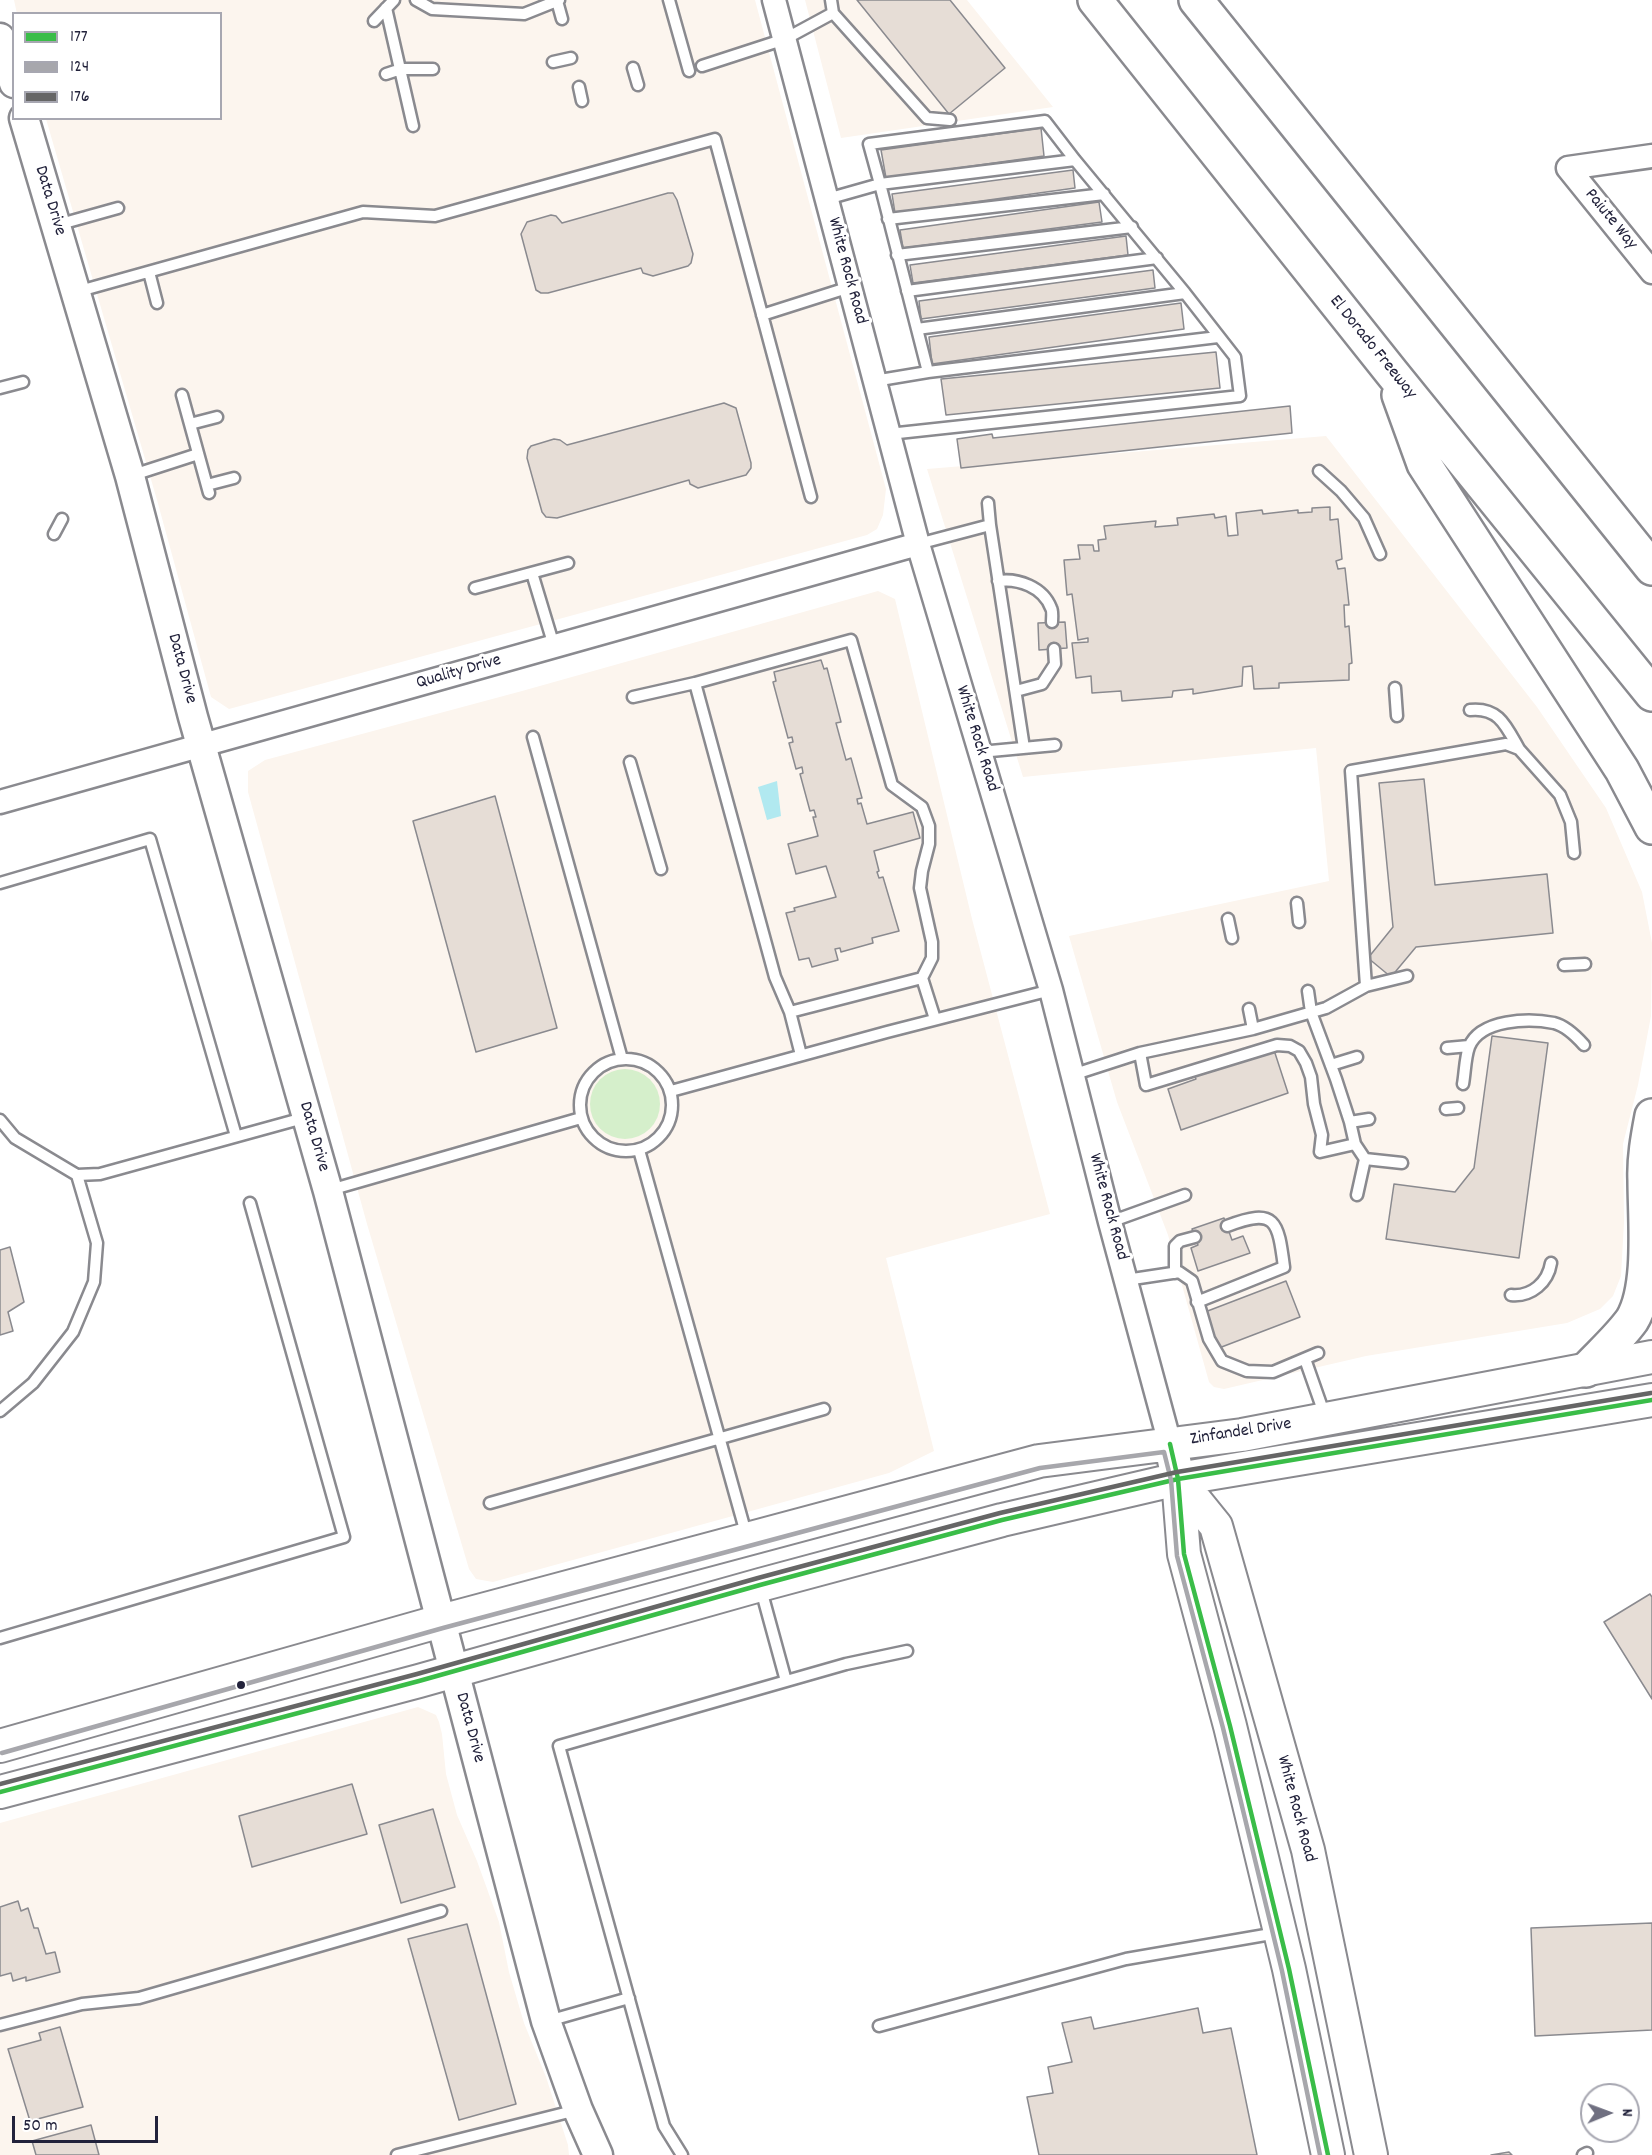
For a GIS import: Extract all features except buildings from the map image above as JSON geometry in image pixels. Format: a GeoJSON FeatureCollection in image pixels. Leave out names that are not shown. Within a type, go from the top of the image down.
{"type":"FeatureCollection","features":[{"type":"Feature","properties":{"kind":"highway","name":"El Dorado Freeway"},"geometry":{"type":"LineString","coordinates":[[1095,0],[1392,373],[1652,694]]}},
{"type":"Feature","properties":{"kind":"highway"},"geometry":{"type":"LineString","coordinates":[[1196,0],[1652,568]]}},
{"type":"Feature","properties":{"kind":"highway"},"geometry":{"type":"LineString","coordinates":[[1392,373],[1424,464],[1622,770],[1652,827]]}},
{"type":"Feature","properties":{"kind":"highway"},"geometry":{"type":"LineString","coordinates":[[1610,517],[1652,554]]}},
{"type":"Feature","properties":{"kind":"highway"},"geometry":{"type":"LineString","coordinates":[[1586,1370],[1633,1318],[1646,1284],[1645,1179],[1647,1143],[1652,1116]]}},
{"type":"Feature","properties":{"kind":"main road","name":"Zinfandel Drive"},"geometry":{"type":"LineString","coordinates":[[0,1746],[441,1622],[1039,1461],[1242,1435],[1652,1357]]}},
{"type":"Feature","properties":{"kind":"main road","name":"Zinfandel Drive"},"geometry":{"type":"LineString","coordinates":[[0,1792],[454,1672],[760,1585],[1002,1520],[1178,1479],[1652,1400]]}},
{"type":"Feature","properties":{"kind":"main road","name":"White Rock Road"},"geometry":{"type":"LineString","coordinates":[[1170,1444],[1178,1479],[1184,1554],[1230,1726],[1280,1932],[1328,2155]]}},
{"type":"Feature","properties":{"kind":"main road","name":"White Rock Road"},"geometry":{"type":"LineString","coordinates":[[1178,1479],[1216,1526],[1308,1850],[1371,2155]]}},
{"type":"Feature","properties":{"kind":"main road"},"geometry":{"type":"LineString","coordinates":[[760,1585],[767,1562],[777,1552],[794,1544],[953,1500],[971,1480]]}},
{"type":"Feature","properties":{"kind":"main road"},"geometry":{"type":"LineString","coordinates":[[665,1612],[675,1592],[723,1576],[738,1565],[748,1540]]}},
{"type":"Feature","properties":{"kind":"street","name":"White Rock Road"},"geometry":{"type":"LineString","coordinates":[[774,0],[918,544],[1052,990],[1072,1076],[1170,1444]]}},
{"type":"Feature","properties":{"kind":"street"},"geometry":{"type":"LineString","coordinates":[[0,38],[12,77]]}},
{"type":"Feature","properties":{"kind":"street","name":"Data Drive"},"geometry":{"type":"LineString","coordinates":[[25,120],[130,476],[201,745],[328,1191],[546,2021],[578,2110],[598,2155]]}},
{"type":"Feature","properties":{"kind":"street","name":"Paiute Way"},"geometry":{"type":"LineString","coordinates":[[1652,156],[1568,168],[1652,272]]}},
{"type":"Feature","properties":{"kind":"street","name":"Quality Drive"},"geometry":{"type":"LineString","coordinates":[[0,802],[918,544]]}},
{"type":"Feature","properties":{"kind":"lane"},"geometry":{"type":"LineString","coordinates":[[416,0],[432,9],[524,14],[558,0],[562,19]]}},
{"type":"Feature","properties":{"kind":"lane"},"geometry":{"type":"LineString","coordinates":[[669,0],[689,70]]}},
{"type":"Feature","properties":{"kind":"lane"},"geometry":{"type":"LineString","coordinates":[[831,0],[833,13],[927,118],[950,120]]}},
{"type":"Feature","properties":{"kind":"lane"},"geometry":{"type":"LineString","coordinates":[[374,21],[390,4]]}},
{"type":"Feature","properties":{"kind":"lane"},"geometry":{"type":"LineString","coordinates":[[390,4],[413,126]]}},
{"type":"Feature","properties":{"kind":"lane"},"geometry":{"type":"LineString","coordinates":[[702,66],[785,39],[833,13]]}},
{"type":"Feature","properties":{"kind":"lane"},"geometry":{"type":"LineString","coordinates":[[553,62],[571,58]]}},
{"type":"Feature","properties":{"kind":"lane"},"geometry":{"type":"LineString","coordinates":[[633,68],[638,85]]}},
{"type":"Feature","properties":{"kind":"lane"},"geometry":{"type":"LineString","coordinates":[[386,74],[401,69],[433,69]]}},
{"type":"Feature","properties":{"kind":"lane"},"geometry":{"type":"LineString","coordinates":[[579,87],[582,100]]}},
{"type":"Feature","properties":{"kind":"lane"},"geometry":{"type":"LineString","coordinates":[[889,434],[1240,396],[1235,357],[1045,121],[869,144],[928,372]]}},
{"type":"Feature","properties":{"kind":"lane"},"geometry":{"type":"LineString","coordinates":[[75,292],[363,212],[435,216],[715,139],[811,497]]}},
{"type":"Feature","properties":{"kind":"lane"},"geometry":{"type":"LineString","coordinates":[[827,199],[880,184],[1075,160]]}},
{"type":"Feature","properties":{"kind":"lane"},"geometry":{"type":"LineString","coordinates":[[888,219],[1104,194]]}},
{"type":"Feature","properties":{"kind":"lane"},"geometry":{"type":"LineString","coordinates":[[56,225],[118,208]]}},
{"type":"Feature","properties":{"kind":"lane"},"geometry":{"type":"LineString","coordinates":[[897,255],[1132,227]]}},
{"type":"Feature","properties":{"kind":"lane"},"geometry":{"type":"LineString","coordinates":[[907,291],[1157,258]]}},
{"type":"Feature","properties":{"kind":"lane"},"geometry":{"type":"LineString","coordinates":[[149,272],[158,303]]}},
{"type":"Feature","properties":{"kind":"lane"},"geometry":{"type":"LineString","coordinates":[[762,315],[850,287]]}},
{"type":"Feature","properties":{"kind":"lane"},"geometry":{"type":"LineString","coordinates":[[917,329],[1185,293]]}},
{"type":"Feature","properties":{"kind":"lane"},"geometry":{"type":"LineString","coordinates":[[874,381],[928,372],[1218,337]]}},
{"type":"Feature","properties":{"kind":"lane"},"geometry":{"type":"LineString","coordinates":[[0,388],[23,382]]}},
{"type":"Feature","properties":{"kind":"lane"},"geometry":{"type":"LineString","coordinates":[[182,395],[208,489],[234,478]]}},
{"type":"Feature","properties":{"kind":"lane"},"geometry":{"type":"LineString","coordinates":[[190,424],[217,417]]}},
{"type":"Feature","properties":{"kind":"lane"},"geometry":{"type":"LineString","coordinates":[[130,476],[198,454]]}},
{"type":"Feature","properties":{"kind":"lane"},"geometry":{"type":"LineString","coordinates":[[1319,471],[1341,491],[1364,518],[1380,554]]}},
{"type":"Feature","properties":{"kind":"lane"},"geometry":{"type":"LineString","coordinates":[[988,503],[1024,748]]}},
{"type":"Feature","properties":{"kind":"lane"},"geometry":{"type":"LineString","coordinates":[[54,534],[62,519]]}},
{"type":"Feature","properties":{"kind":"lane"},"geometry":{"type":"LineString","coordinates":[[918,544],[990,525]]}},
{"type":"Feature","properties":{"kind":"lane"},"geometry":{"type":"LineString","coordinates":[[475,588],[568,563]]}},
{"type":"Feature","properties":{"kind":"lane"},"geometry":{"type":"LineString","coordinates":[[532,573],[554,646]]}},
{"type":"Feature","properties":{"kind":"lane"},"geometry":{"type":"LineString","coordinates":[[998,581],[1012,579],[1033,588],[1052,608],[1052,622]]}},
{"type":"Feature","properties":{"kind":"lane"},"geometry":{"type":"LineString","coordinates":[[633,697],[695,683],[851,640],[892,785],[922,807],[929,826],[929,844],[920,888],[932,942],[932,958],[922,978],[935,1020]]}},
{"type":"Feature","properties":{"kind":"lane"},"geometry":{"type":"LineString","coordinates":[[1016,691],[1042,684],[1055,664],[1054,649]]}},
{"type":"Feature","properties":{"kind":"lane"},"geometry":{"type":"LineString","coordinates":[[695,683],[775,977],[790,1012],[801,1055]]}},
{"type":"Feature","properties":{"kind":"lane"},"geometry":{"type":"LineString","coordinates":[[1395,688],[1397,716]]}},
{"type":"Feature","properties":{"kind":"lane"},"geometry":{"type":"LineString","coordinates":[[1470,710],[1482,709],[1502,719],[1519,749],[1560,795],[1571,822],[1574,853]]}},
{"type":"Feature","properties":{"kind":"lane"},"geometry":{"type":"LineString","coordinates":[[533,737],[622,1059]]}},
{"type":"Feature","properties":{"kind":"lane"},"geometry":{"type":"LineString","coordinates":[[1366,986],[1351,771],[1506,744],[1519,749]]}},
{"type":"Feature","properties":{"kind":"lane"},"geometry":{"type":"LineString","coordinates":[[980,752],[1055,745]]}},
{"type":"Feature","properties":{"kind":"lane"},"geometry":{"type":"LineString","coordinates":[[630,762],[661,869]]}},
{"type":"Feature","properties":{"kind":"lane"},"geometry":{"type":"LineString","coordinates":[[0,883],[150,839],[236,1136]]}},
{"type":"Feature","properties":{"kind":"lane"},"geometry":{"type":"LineString","coordinates":[[1296,903],[1299,922]]}},
{"type":"Feature","properties":{"kind":"lane"},"geometry":{"type":"LineString","coordinates":[[1228,919],[1233,938]]}},
{"type":"Feature","properties":{"kind":"lane"},"geometry":{"type":"LineString","coordinates":[[1564,965],[1585,963]]}},
{"type":"Feature","properties":{"kind":"lane"},"geometry":{"type":"LineString","coordinates":[[1072,1076],[1140,1053],[1253,1029],[1326,1008],[1366,986],[1407,976]]}},
{"type":"Feature","properties":{"kind":"lane"},"geometry":{"type":"LineString","coordinates":[[790,1012],[922,978]]}},
{"type":"Feature","properties":{"kind":"lane"},"geometry":{"type":"LineString","coordinates":[[671,1091],[1052,990]]}},
{"type":"Feature","properties":{"kind":"lane"},"geometry":{"type":"LineString","coordinates":[[1308,991],[1311,1012],[1331,1065],[1355,1144],[1365,1159],[1357,1195]]}},
{"type":"Feature","properties":{"kind":"lane"},"geometry":{"type":"LineString","coordinates":[[1249,1010],[1253,1029]]}},
{"type":"Feature","properties":{"kind":"lane"},"geometry":{"type":"LineString","coordinates":[[1462,1084],[1469,1046],[1481,1032],[1492,1026],[1511,1021],[1555,1023],[1574,1034],[1584,1045]]}},
{"type":"Feature","properties":{"kind":"lane"},"geometry":{"type":"LineString","coordinates":[[1140,1053],[1146,1085],[1277,1045],[1290,1046],[1299,1051],[1311,1077],[1316,1116],[1322,1135],[1320,1152],[1355,1144]]}},
{"type":"Feature","properties":{"kind":"lane"},"geometry":{"type":"LineString","coordinates":[[1447,1048],[1469,1046]]}},
{"type":"Feature","properties":{"kind":"lane"},"geometry":{"type":"LineString","coordinates":[[1331,1065],[1357,1056]]}},
{"type":"Feature","properties":{"kind":"lane"},"geometry":{"type":"LineString","coordinates":[[631,1058],[648,1063],[662,1075],[671,1091],[672,1110],[667,1127],[656,1141],[639,1150],[621,1152],[604,1146],[590,1135],[581,1118],[579,1100],[584,1082],[596,1068],[612,1060],[631,1058]]}},
{"type":"Feature","properties":{"kind":"lane"},"geometry":{"type":"LineString","coordinates":[[1446,1109],[1458,1107]]}},
{"type":"Feature","properties":{"kind":"lane"},"geometry":{"type":"LineString","coordinates":[[0,1120],[15,1138],[77,1175],[100,1174],[307,1117]]}},
{"type":"Feature","properties":{"kind":"lane"},"geometry":{"type":"LineString","coordinates":[[328,1191],[581,1118]]}},
{"type":"Feature","properties":{"kind":"lane"},"geometry":{"type":"LineString","coordinates":[[1350,1122],[1369,1119]]}},
{"type":"Feature","properties":{"kind":"lane"},"geometry":{"type":"LineString","coordinates":[[639,1150],[748,1540]]}},
{"type":"Feature","properties":{"kind":"lane"},"geometry":{"type":"LineString","coordinates":[[1365,1159],[1402,1163]]}},
{"type":"Feature","properties":{"kind":"lane"},"geometry":{"type":"LineString","coordinates":[[0,1411],[33,1383],[73,1332],[94,1282],[97,1243],[77,1175]]}},
{"type":"Feature","properties":{"kind":"lane"},"geometry":{"type":"LineString","coordinates":[[1110,1222],[1185,1195]]}},
{"type":"Feature","properties":{"kind":"lane"},"geometry":{"type":"LineString","coordinates":[[0,1638],[345,1537],[250,1203]]}},
{"type":"Feature","properties":{"kind":"lane"},"geometry":{"type":"LineString","coordinates":[[1197,1302],[1284,1267],[1280,1238],[1276,1227],[1269,1219],[1260,1216],[1227,1226]]}},
{"type":"Feature","properties":{"kind":"lane"},"geometry":{"type":"LineString","coordinates":[[1175,1273],[1175,1246],[1180,1241],[1195,1237]]}},
{"type":"Feature","properties":{"kind":"lane"},"geometry":{"type":"LineString","coordinates":[[1512,1295],[1521,1296],[1534,1290],[1549,1276],[1551,1263]]}},
{"type":"Feature","properties":{"kind":"lane"},"geometry":{"type":"LineString","coordinates":[[1126,1281],[1179,1272],[1192,1281],[1209,1339],[1222,1361],[1247,1371],[1273,1372],[1318,1353]]}},
{"type":"Feature","properties":{"kind":"lane"},"geometry":{"type":"LineString","coordinates":[[1305,1359],[1326,1419]]}},
{"type":"Feature","properties":{"kind":"lane"},"geometry":{"type":"LineString","coordinates":[[490,1503],[824,1409]]}},
{"type":"Feature","properties":{"kind":"lane"},"geometry":{"type":"LineString","coordinates":[[760,1585],[786,1681]]}},
{"type":"Feature","properties":{"kind":"lane"},"geometry":{"type":"LineString","coordinates":[[682,2155],[664,2126],[558,1746],[846,1664],[907,1651]]}},
{"type":"Feature","properties":{"kind":"lane"},"geometry":{"type":"LineString","coordinates":[[0,2025],[82,2004],[139,1998],[441,1911]]}},
{"type":"Feature","properties":{"kind":"lane"},"geometry":{"type":"LineString","coordinates":[[879,2026],[1126,1959],[1280,1932]]}},
{"type":"Feature","properties":{"kind":"lane"},"geometry":{"type":"LineString","coordinates":[[546,2021],[628,1998]]}},
{"type":"Feature","properties":{"kind":"lane"},"geometry":{"type":"LineString","coordinates":[[397,2155],[578,2110]]}},
{"type":"Feature","properties":{"kind":"shaded area"},"geometry":{"type":"Polygon","coordinates":[[[14,0],[755,0],[886,489],[883,515],[877,529],[867,535],[229,709],[211,697],[157,500],[46,120],[222,120],[222,12],[17,12],[14,0]]]}},
{"type":"Feature","properties":{"kind":"shaded area"},"geometry":{"type":"Polygon","coordinates":[[[805,0],[967,0],[1053,107],[841,138],[805,0]]]}},
{"type":"Feature","properties":{"kind":"shaded area"},"geometry":{"type":"Polygon","coordinates":[[[1326,436],[1537,707],[1606,808],[1642,892],[1652,943],[1651,1016],[1638,1085],[1623,1144],[1624,1222],[1621,1276],[1613,1296],[1600,1309],[1567,1323],[1366,1356],[1224,1389],[1214,1387],[1209,1382],[1168,1235],[1117,1102],[1069,936],[1329,881],[1316,748],[1023,777],[927,469],[1326,436]]]}},
{"type":"Feature","properties":{"kind":"shaded area"},"geometry":{"type":"Polygon","coordinates":[[[878,591],[895,599],[972,919],[1050,1214],[886,1258],[934,1451],[889,1473],[493,1582],[476,1579],[469,1569],[367,1224],[248,792],[248,771],[265,760],[878,591]]]}},
{"type":"Feature","properties":{"kind":"shaded area"},"geometry":{"type":"Polygon","coordinates":[[[418,1707],[436,1715],[439,1722],[446,1774],[457,1815],[477,1861],[499,1922],[509,1972],[524,2023],[546,2077],[568,2145],[569,2155],[0,2155],[0,1823],[418,1707]]]}},
{"type":"Feature","properties":{"kind":"green space"},"geometry":{"type":"Polygon","coordinates":[[[632,1069],[645,1075],[654,1084],[658,1090],[660,1104],[658,1118],[650,1129],[639,1137],[618,1139],[600,1129],[592,1118],[590,1097],[600,1079],[611,1071],[632,1069]]]}},
{"type":"Feature","properties":{"kind":"water"},"geometry":{"type":"Polygon","coordinates":[[[777,781],[781,816],[767,820],[758,787],[777,781]]]}},
{"type":"Feature","properties":{"kind":"transit line","name":"176"},"geometry":{"type":"LineString","coordinates":[[0,1784],[417,1674],[1000,1513],[1177,1472],[1651,1393]]}},
{"type":"Feature","properties":{"kind":"transit line","name":"177"},"geometry":{"type":"LineString","coordinates":[[0,1792],[419,1681],[1002,1520],[1178,1479],[1652,1400]]}},
{"type":"Feature","properties":{"kind":"transit line","name":"177"},"geometry":{"type":"LineString","coordinates":[[1170,1444],[1178,1479],[1184,1554],[1230,1726],[1289,1969],[1328,2155]]}},
{"type":"Feature","properties":{"kind":"transit line","name":"124"},"geometry":{"type":"LineString","coordinates":[[2,1753],[443,1628],[1040,1468],[1164,1452],[1171,1480],[1177,1556],[1223,1728],[1282,1971],[1320,2155]]}}]}
